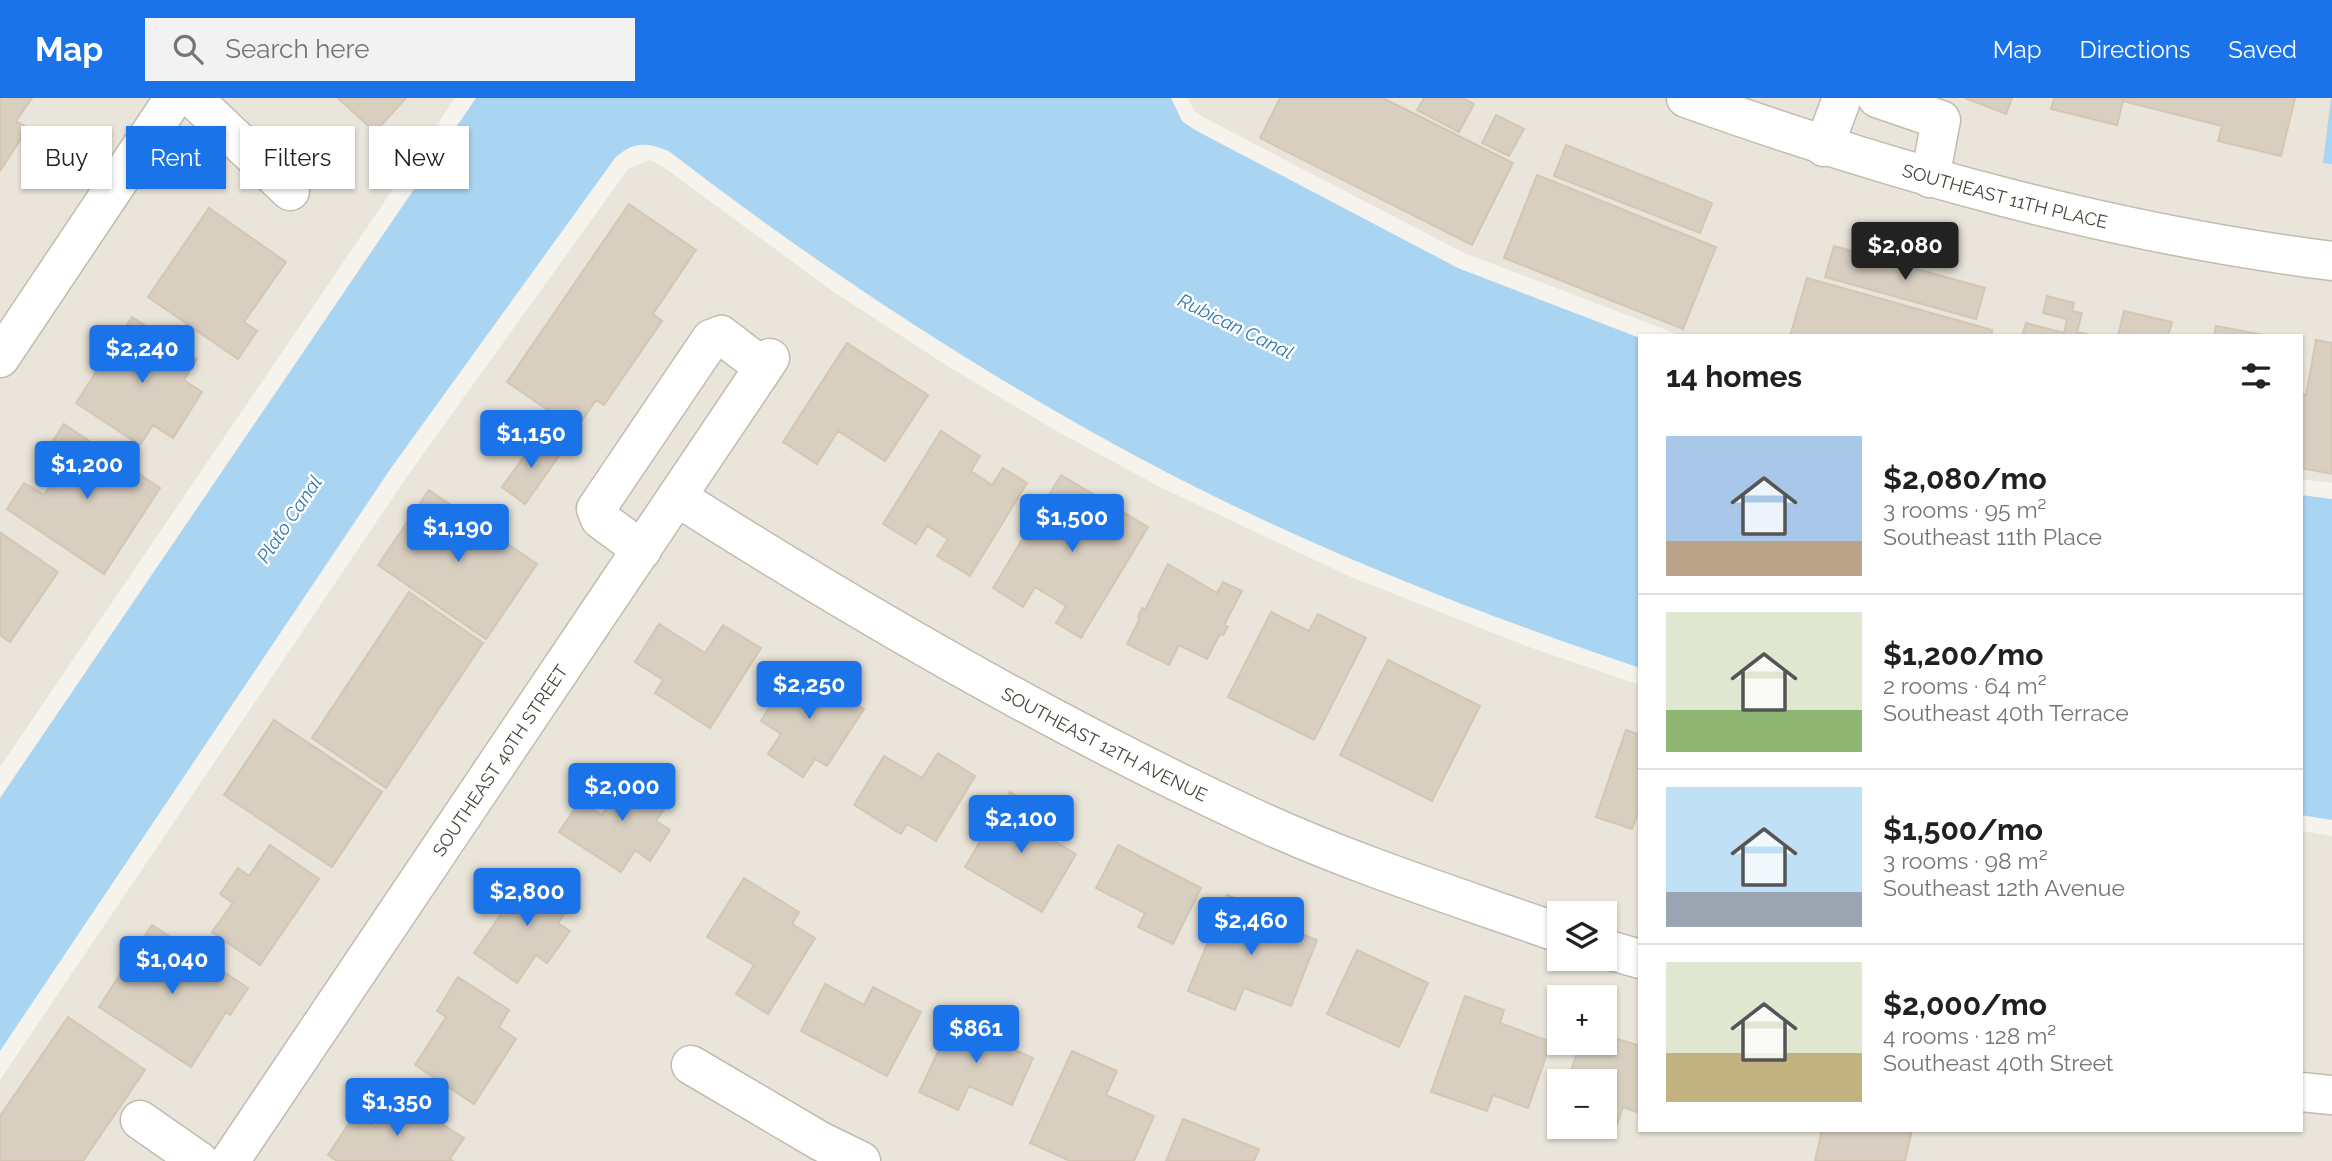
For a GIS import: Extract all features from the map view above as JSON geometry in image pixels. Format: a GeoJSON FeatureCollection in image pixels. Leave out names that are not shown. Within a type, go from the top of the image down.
{"type":"FeatureCollection","features":[{"type":"Feature","properties":{"kind":"street"},"geometry":{"type":"LineString","coordinates":[[0,358],[174,98]]}},
{"type":"Feature","properties":{"kind":"street"},"geometry":{"type":"LineString","coordinates":[[193,98],[289,191]]}},
{"type":"Feature","properties":{"kind":"street"},"geometry":{"type":"LineString","coordinates":[[1824,147],[1842,98]]}},
{"type":"Feature","properties":{"kind":"street"},"geometry":{"type":"LineString","coordinates":[[1877,98],[1941,120],[1930,178]]}},
{"type":"Feature","properties":{"kind":"street","name":"SOUTHEAST 11TH PLACE"},"geometry":{"type":"LineString","coordinates":[[1697,100],[1824,147],[2070,214],[2272,253],[2332,261]]}},
{"type":"Feature","properties":{"kind":"street","name":"SOUTHEAST 40TH STREET"},"geometry":{"type":"LineString","coordinates":[[230,1161],[642,550],[767,363],[721,335],[711,339],[596,509],[600,519],[642,550]]}},
{"type":"Feature","properties":{"kind":"street","name":"SOUTHEAST 12TH AVENUE"},"geometry":{"type":"LineString","coordinates":[[677,497],[785,566],[1024,706],[1248,816],[1357,860],[1547,929]]}},
{"type":"Feature","properties":{"kind":"street"},"geometry":{"type":"LineString","coordinates":[[1617,952],[1638,958]]}},
{"type":"Feature","properties":{"kind":"street"},"geometry":{"type":"LineString","coordinates":[[691,1065],[814,1151],[862,1161]]}},
{"type":"Feature","properties":{"kind":"street"},"geometry":{"type":"LineString","coordinates":[[2303,1092],[2332,1095]]}},
{"type":"Feature","properties":{"kind":"street"},"geometry":{"type":"LineString","coordinates":[[140,1121],[200,1161]]}},
{"type":"Feature","properties":{"kind":"shaded area"},"geometry":{"type":"Polygon","coordinates":[[[0,98],[455,98],[436,126],[369,126],[369,189],[393,189],[0,767],[0,98]]]}},
{"type":"Feature","properties":{"kind":"shaded area"},"geometry":{"type":"Polygon","coordinates":[[[1188,98],[2332,98],[2332,483],[2303,479],[2303,334],[1677,334],[1464,253],[1194,111],[1188,98]]]}},
{"type":"Feature","properties":{"kind":"shaded area"},"geometry":{"type":"Polygon","coordinates":[[[649,160],[662,166],[831,290],[949,367],[1055,430],[1160,487],[1351,577],[1529,647],[1638,684],[1638,1132],[2303,1132],[2303,831],[2332,836],[2332,1161],[0,1161],[0,1080],[406,478],[628,169],[649,160]]]}},
{"type":"Feature","properties":{"kind":"water"},"geometry":{"type":"Polygon","coordinates":[[[476,98],[1171,98],[1182,121],[1195,130],[1458,268],[1638,337],[1638,667],[1398,579],[1221,500],[1164,471],[1035,399],[910,322],[788,240],[670,152],[648,145],[628,148],[615,158],[391,468],[0,1051],[0,798],[414,189],[469,189],[469,126],[457,126],[476,98]]]}},
{"type":"Feature","properties":{"kind":"water"},"geometry":{"type":"Polygon","coordinates":[[[2332,98],[2332,164],[2323,163],[2332,98]]]}},
{"type":"Feature","properties":{"kind":"water"},"geometry":{"type":"Polygon","coordinates":[[[2303,495],[2332,499],[2332,820],[2303,815],[2303,495]]]}},
{"type":"Feature","properties":{"kind":"building"},"geometry":{"type":"Polygon","coordinates":[[[0,98],[32,98],[16,121],[25,126],[21,126],[21,139],[0,171],[0,98]]]}},
{"type":"Feature","properties":{"kind":"building"},"geometry":{"type":"Polygon","coordinates":[[[338,98],[406,98],[380,126],[369,126],[338,98]]]}},
{"type":"Feature","properties":{"kind":"building"},"geometry":{"type":"Polygon","coordinates":[[[1280,98],[1383,98],[1513,163],[1472,245],[1260,138],[1280,98]]]}},
{"type":"Feature","properties":{"kind":"building"},"geometry":{"type":"Polygon","coordinates":[[[1424,98],[1463,98],[1474,104],[1459,132],[1417,110],[1424,98]]]}},
{"type":"Feature","properties":{"kind":"building"},"geometry":{"type":"Polygon","coordinates":[[[1965,98],[2012,98],[2006,114],[1965,98]]]}},
{"type":"Feature","properties":{"kind":"building"},"geometry":{"type":"Polygon","coordinates":[[[2054,98],[2295,98],[2281,156],[2218,141],[2222,126],[2123,101],[2117,125],[2051,109],[2054,98]]]}},
{"type":"Feature","properties":{"kind":"building"},"geometry":{"type":"Polygon","coordinates":[[[1496,115],[1524,129],[1509,156],[1482,143],[1496,115]]]}},
{"type":"Feature","properties":{"kind":"building"},"geometry":{"type":"Polygon","coordinates":[[[1566,145],[1712,203],[1700,233],[1554,176],[1566,145]]]}},
{"type":"Feature","properties":{"kind":"building"},"geometry":{"type":"Polygon","coordinates":[[[1537,175],[1716,247],[1683,329],[1504,258],[1537,175]]]}},
{"type":"Feature","properties":{"kind":"building"},"geometry":{"type":"Polygon","coordinates":[[[629,204],[696,250],[653,314],[662,321],[604,405],[596,400],[576,429],[507,382],[629,204]]]}},
{"type":"Feature","properties":{"kind":"building"},"geometry":{"type":"Polygon","coordinates":[[[209,208],[286,262],[244,322],[257,331],[238,359],[148,297],[209,208]]]}},
{"type":"Feature","properties":{"kind":"building"},"geometry":{"type":"Polygon","coordinates":[[[1834,246],[1985,288],[1976,319],[1825,277],[1834,246]]]}},
{"type":"Feature","properties":{"kind":"building"},"geometry":{"type":"Polygon","coordinates":[[[1807,278],[1992,330],[1991,334],[1791,334],[1807,278]]]}},
{"type":"Feature","properties":{"kind":"building"},"geometry":{"type":"Polygon","coordinates":[[[2047,296],[2074,303],[2072,311],[2082,313],[2077,332],[2086,334],[2023,334],[2026,323],[2064,333],[2067,319],[2043,313],[2047,296]]]}},
{"type":"Feature","properties":{"kind":"building"},"geometry":{"type":"Polygon","coordinates":[[[2124,311],[2172,322],[2169,334],[2118,334],[2124,311]]]}},
{"type":"Feature","properties":{"kind":"building"},"geometry":{"type":"Polygon","coordinates":[[[132,317],[197,359],[184,380],[202,392],[173,438],[153,425],[140,445],[76,403],[132,317]]]}},
{"type":"Feature","properties":{"kind":"building"},"geometry":{"type":"Polygon","coordinates":[[[2216,326],[2258,334],[2214,334],[2216,326]]]}},
{"type":"Feature","properties":{"kind":"building"},"geometry":{"type":"Polygon","coordinates":[[[2316,340],[2332,343],[2332,474],[2303,468],[2303,394],[2306,395],[2316,340]]]}},
{"type":"Feature","properties":{"kind":"building"},"geometry":{"type":"Polygon","coordinates":[[[847,343],[928,395],[885,461],[838,431],[817,464],[783,442],[847,343]]]}},
{"type":"Feature","properties":{"kind":"building"},"geometry":{"type":"Polygon","coordinates":[[[64,424],[160,488],[104,574],[7,509],[24,483],[44,495],[64,465],[45,453],[64,424]]]}},
{"type":"Feature","properties":{"kind":"building"},"geometry":{"type":"Polygon","coordinates":[[[941,431],[980,456],[971,471],[992,485],[1003,468],[1027,483],[970,576],[937,556],[948,539],[927,526],[916,544],[883,524],[941,431]]]}},
{"type":"Feature","properties":{"kind":"building"},"geometry":{"type":"Polygon","coordinates":[[[538,437],[561,453],[525,504],[502,487],[538,437]]]}},
{"type":"Feature","properties":{"kind":"building"},"geometry":{"type":"Polygon","coordinates":[[[1061,475],[1148,527],[1081,638],[1056,623],[1066,606],[1035,587],[1023,607],[993,588],[1061,475]]]}},
{"type":"Feature","properties":{"kind":"building"},"geometry":{"type":"Polygon","coordinates":[[[429,490],[537,564],[486,639],[378,565],[429,490]]]}},
{"type":"Feature","properties":{"kind":"building"},"geometry":{"type":"Polygon","coordinates":[[[1,533],[58,572],[10,642],[0,635],[1,533]]]}},
{"type":"Feature","properties":{"kind":"building"},"geometry":{"type":"Polygon","coordinates":[[[1168,564],[1217,593],[1223,582],[1242,591],[1224,625],[1228,627],[1223,635],[1220,634],[1207,659],[1179,645],[1169,665],[1127,644],[1142,608],[1145,610],[1168,564]]]}},
{"type":"Feature","properties":{"kind":"building"},"geometry":{"type":"Polygon","coordinates":[[[409,592],[483,643],[386,788],[312,738],[409,592]]]}},
{"type":"Feature","properties":{"kind":"building"},"geometry":{"type":"Polygon","coordinates":[[[1271,612],[1309,631],[1318,614],[1366,638],[1314,740],[1228,697],[1271,612]]]}},
{"type":"Feature","properties":{"kind":"building"},"geometry":{"type":"Polygon","coordinates":[[[659,624],[705,653],[723,625],[761,648],[710,728],[655,693],[663,680],[635,662],[659,624]]]}},
{"type":"Feature","properties":{"kind":"building"},"geometry":{"type":"Polygon","coordinates":[[[1388,660],[1480,706],[1432,801],[1340,755],[1388,660]]]}},
{"type":"Feature","properties":{"kind":"building"},"geometry":{"type":"Polygon","coordinates":[[[796,665],[864,709],[827,766],[815,759],[803,777],[768,754],[781,734],[761,721],[796,665]]]}},
{"type":"Feature","properties":{"kind":"building"},"geometry":{"type":"Polygon","coordinates":[[[274,720],[382,792],[332,867],[224,795],[274,720]]]}},
{"type":"Feature","properties":{"kind":"building"},"geometry":{"type":"Polygon","coordinates":[[[1626,730],[1638,734],[1638,812],[1632,829],[1596,817],[1626,730]]]}},
{"type":"Feature","properties":{"kind":"building"},"geometry":{"type":"Polygon","coordinates":[[[938,753],[975,776],[936,841],[907,824],[901,834],[854,805],[884,756],[922,778],[938,753]]]}},
{"type":"Feature","properties":{"kind":"building"},"geometry":{"type":"Polygon","coordinates":[[[632,769],[673,796],[656,821],[670,830],[650,861],[635,850],[621,872],[559,832],[580,801],[602,815],[632,769]]]}},
{"type":"Feature","properties":{"kind":"building"},"geometry":{"type":"Polygon","coordinates":[[[1010,792],[1044,811],[1033,829],[1076,854],[1042,912],[965,867],[1010,792]]]}},
{"type":"Feature","properties":{"kind":"building"},"geometry":{"type":"Polygon","coordinates":[[[270,845],[319,879],[260,965],[212,932],[233,903],[220,894],[238,868],[249,876],[270,845]]]}},
{"type":"Feature","properties":{"kind":"building"},"geometry":{"type":"Polygon","coordinates":[[[1118,845],[1201,888],[1173,944],[1138,927],[1145,913],[1096,888],[1118,845]]]}},
{"type":"Feature","properties":{"kind":"building"},"geometry":{"type":"Polygon","coordinates":[[[532,870],[575,899],[558,923],[570,931],[547,963],[536,955],[517,983],[474,953],[532,870]]]}},
{"type":"Feature","properties":{"kind":"building"},"geometry":{"type":"Polygon","coordinates":[[[744,878],[799,912],[792,924],[815,938],[768,1014],[736,994],[754,965],[707,937],[744,878]]]}},
{"type":"Feature","properties":{"kind":"building"},"geometry":{"type":"Polygon","coordinates":[[[1227,895],[1274,913],[1270,922],[1317,940],[1291,1006],[1244,988],[1235,1010],[1188,991],[1227,895]]]}},
{"type":"Feature","properties":{"kind":"building"},"geometry":{"type":"Polygon","coordinates":[[[152,925],[248,988],[230,1015],[226,1012],[191,1067],[99,1007],[152,925]]]}},
{"type":"Feature","properties":{"kind":"building"},"geometry":{"type":"Polygon","coordinates":[[[1357,950],[1428,983],[1399,1047],[1327,1014],[1357,950]]]}},
{"type":"Feature","properties":{"kind":"building"},"geometry":{"type":"Polygon","coordinates":[[[458,977],[509,1010],[499,1027],[516,1039],[474,1104],[415,1065],[446,1017],[437,1011],[458,977]]]}},
{"type":"Feature","properties":{"kind":"building"},"geometry":{"type":"Polygon","coordinates":[[[825,984],[864,1005],[873,987],[921,1012],[887,1076],[801,1031],[825,984]]]}},
{"type":"Feature","properties":{"kind":"building"},"geometry":{"type":"Polygon","coordinates":[[[1465,996],[1504,1010],[1500,1023],[1547,1041],[1547,1053],[1528,1108],[1493,1095],[1487,1111],[1431,1092],[1465,996]]]}},
{"type":"Feature","properties":{"kind":"building"},"geometry":{"type":"Polygon","coordinates":[[[983,1016],[1013,1030],[1006,1046],[1033,1058],[1012,1105],[969,1086],[958,1110],[919,1092],[953,1020],[976,1031],[983,1016]]]}},
{"type":"Feature","properties":{"kind":"building"},"geometry":{"type":"Polygon","coordinates":[[[68,1017],[145,1070],[83,1161],[0,1161],[0,1116],[68,1017]]]}},
{"type":"Feature","properties":{"kind":"building"},"geometry":{"type":"Polygon","coordinates":[[[1617,1039],[1638,1045],[1638,1112],[1623,1107],[1617,1124],[1617,1069],[1572,1069],[1576,1055],[1617,1055],[1617,1039]]]}},
{"type":"Feature","properties":{"kind":"building"},"geometry":{"type":"Polygon","coordinates":[[[1072,1051],[1117,1071],[1106,1095],[1154,1116],[1134,1161],[1070,1161],[1030,1143],[1072,1051]]]}},
{"type":"Feature","properties":{"kind":"building"},"geometry":{"type":"Polygon","coordinates":[[[397,1095],[464,1138],[450,1159],[453,1161],[337,1161],[328,1155],[355,1114],[376,1127],[397,1095]]]}},
{"type":"Feature","properties":{"kind":"building"},"geometry":{"type":"Polygon","coordinates":[[[1183,1119],[1259,1149],[1254,1161],[1166,1161],[1183,1119]]]}},
{"type":"Feature","properties":{"kind":"building"},"geometry":{"type":"Polygon","coordinates":[[[1822,1132],[1912,1132],[1905,1161],[1815,1161],[1822,1132]]]}},
{"type":"Feature","properties":{"kind":"water label","name":"Rubican Canal"},"geometry":{"type":"Point","coordinates":[1236,326]}},
{"type":"Feature","properties":{"kind":"water label","name":"Plato Canal"},"geometry":{"type":"Point","coordinates":[289,519]}}]}
